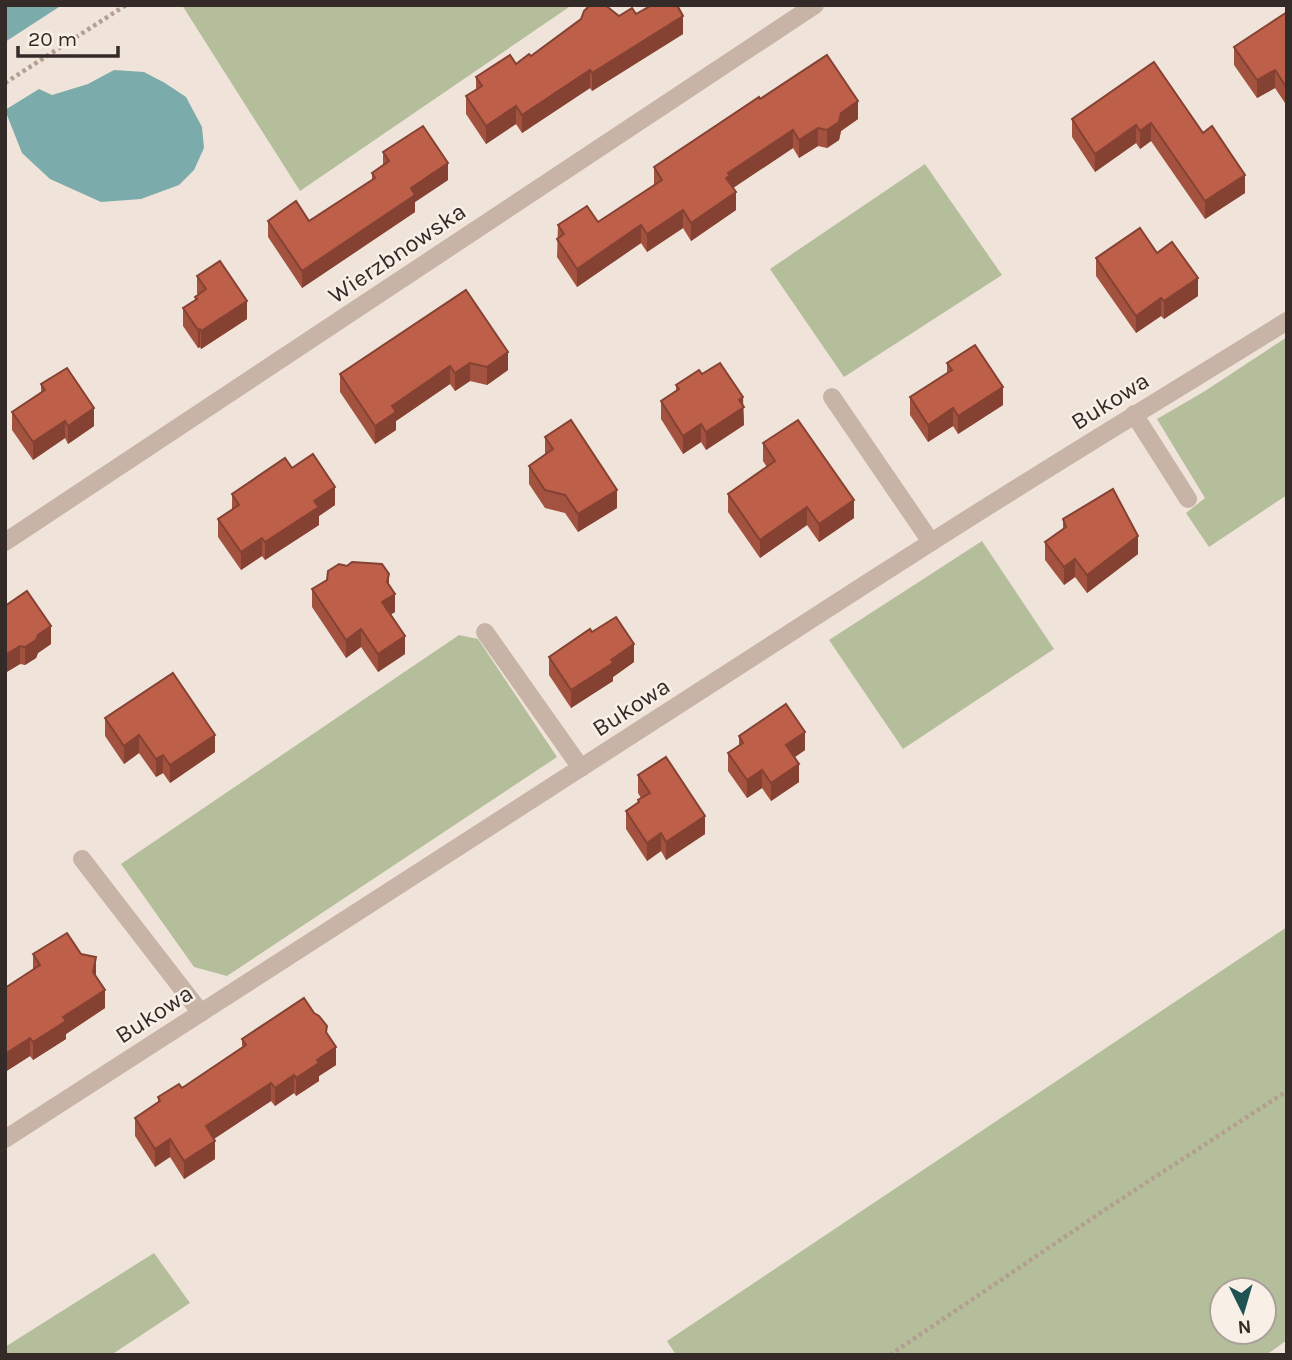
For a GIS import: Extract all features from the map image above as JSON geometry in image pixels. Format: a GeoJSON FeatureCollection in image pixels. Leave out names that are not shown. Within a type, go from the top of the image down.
{"type":"FeatureCollection","features":[{"type":"Feature","properties":{"kind":"street","name":"Wierzbnowska"},"geometry":{"type":"LineString","coordinates":[[5,542],[815,5]]}},
{"type":"Feature","properties":{"kind":"street","name":"Bukowa"},"geometry":{"type":"LineString","coordinates":[[5,1139],[931,542],[1287,321]]}},
{"type":"Feature","properties":{"kind":"street"},"geometry":{"type":"LineString","coordinates":[[832,397],[931,542]]}},
{"type":"Feature","properties":{"kind":"street"},"geometry":{"type":"LineString","coordinates":[[1134,414],[1188,499]]}},
{"type":"Feature","properties":{"kind":"street"},"geometry":{"type":"LineString","coordinates":[[485,632],[581,768]]}},
{"type":"Feature","properties":{"kind":"street"},"geometry":{"type":"LineString","coordinates":[[82,859],[201,1013]]}},
{"type":"Feature","properties":{"kind":"path"},"geometry":{"type":"LineString","coordinates":[[5,83],[126,5]]}},
{"type":"Feature","properties":{"kind":"path"},"geometry":{"type":"LineString","coordinates":[[890,1355],[1287,1091]]}},
{"type":"Feature","properties":{"kind":"green space"},"geometry":{"type":"Polygon","coordinates":[[[182,5],[572,5],[300,191],[182,5]]]}},
{"type":"Feature","properties":{"kind":"green space"},"geometry":{"type":"Polygon","coordinates":[[[925,164],[1002,275],[844,377],[770,269],[925,164]]]}},
{"type":"Feature","properties":{"kind":"green space"},"geometry":{"type":"Polygon","coordinates":[[[1287,337],[1287,495],[1209,547],[1186,513],[1205,498],[1157,419],[1287,337]]]}},
{"type":"Feature","properties":{"kind":"green space"},"geometry":{"type":"Polygon","coordinates":[[[982,541],[1054,649],[903,749],[829,640],[982,541]]]}},
{"type":"Feature","properties":{"kind":"green space"},"geometry":{"type":"Polygon","coordinates":[[[459,635],[478,639],[557,757],[227,976],[194,967],[121,864],[459,635]]]}},
{"type":"Feature","properties":{"kind":"green space"},"geometry":{"type":"Polygon","coordinates":[[[1287,927],[1287,1340],[1266,1355],[676,1355],[667,1341],[1287,927]]]}},
{"type":"Feature","properties":{"kind":"green space"},"geometry":{"type":"Polygon","coordinates":[[[154,1253],[190,1303],[111,1355],[5,1355],[5,1347],[154,1253]]]}},
{"type":"Feature","properties":{"kind":"water"},"geometry":{"type":"Polygon","coordinates":[[[5,5],[62,5],[5,42],[5,5]]]}},
{"type":"Feature","properties":{"kind":"water"},"geometry":{"type":"Polygon","coordinates":[[[114,70],[144,72],[186,97],[202,127],[204,148],[194,170],[179,185],[141,199],[101,202],[50,179],[22,153],[5,110],[39,89],[52,95],[88,84],[114,70]]]}},
{"type":"Feature","properties":{"kind":"building"},"geometry":{"type":"Polygon","coordinates":[[[590,5],[605,5],[619,16],[632,8],[636,14],[652,5],[677,5],[683,16],[592,73],[590,70],[522,115],[516,106],[486,126],[466,96],[482,86],[476,77],[510,55],[516,64],[529,54],[531,56],[581,19],[590,5]]]}},
{"type":"Feature","properties":{"kind":"building"},"geometry":{"type":"Polygon","coordinates":[[[1287,12],[1287,88],[1275,70],[1257,80],[1234,47],[1287,12]]]}},
{"type":"Feature","properties":{"kind":"building"},"geometry":{"type":"Polygon","coordinates":[[[827,55],[858,101],[841,113],[839,122],[827,130],[818,128],[799,140],[793,130],[728,173],[730,176],[726,178],[736,192],[691,223],[683,210],[647,234],[641,225],[577,269],[557,239],[564,234],[558,225],[587,206],[598,222],[662,180],[654,167],[827,55]]]}},
{"type":"Feature","properties":{"kind":"building"},"geometry":{"type":"Polygon","coordinates":[[[1154,62],[1203,133],[1212,126],[1245,175],[1205,201],[1151,123],[1140,131],[1136,125],[1095,154],[1072,119],[1154,62]]]}},
{"type":"Feature","properties":{"kind":"building"},"geometry":{"type":"Polygon","coordinates":[[[423,126],[448,163],[411,188],[415,195],[302,271],[268,221],[296,201],[309,221],[375,178],[372,173],[389,161],[383,152],[423,126]]]}},
{"type":"Feature","properties":{"kind":"building"},"geometry":{"type":"Polygon","coordinates":[[[1140,228],[1157,253],[1172,242],[1198,278],[1164,301],[1161,298],[1136,316],[1096,258],[1140,228]]]}},
{"type":"Feature","properties":{"kind":"building"},"geometry":{"type":"Polygon","coordinates":[[[220,261],[247,301],[201,331],[183,308],[206,289],[197,276],[220,261]]]}},
{"type":"Feature","properties":{"kind":"building"},"geometry":{"type":"Polygon","coordinates":[[[466,290],[508,352],[487,367],[470,363],[455,373],[450,366],[392,406],[396,412],[375,426],[340,374],[466,290]]]}},
{"type":"Feature","properties":{"kind":"building"},"geometry":{"type":"Polygon","coordinates":[[[975,345],[1003,387],[958,416],[953,408],[928,425],[910,397],[952,370],[947,363],[975,345]]]}},
{"type":"Feature","properties":{"kind":"building"},"geometry":{"type":"Polygon","coordinates":[[[720,363],[743,397],[739,400],[744,407],[706,432],[701,424],[683,436],[661,401],[679,389],[676,385],[699,370],[702,374],[720,363]]]}},
{"type":"Feature","properties":{"kind":"building"},"geometry":{"type":"Polygon","coordinates":[[[67,368],[94,408],[68,426],[65,421],[33,442],[12,412],[45,390],[41,384],[67,368]]]}},
{"type":"Feature","properties":{"kind":"building"},"geometry":{"type":"Polygon","coordinates":[[[571,420],[617,490],[578,514],[565,495],[545,490],[529,466],[553,449],[545,437],[571,420]]]}},
{"type":"Feature","properties":{"kind":"building"},"geometry":{"type":"Polygon","coordinates":[[[798,420],[854,500],[819,524],[807,507],[760,540],[728,494],[775,461],[763,443],[798,420]]]}},
{"type":"Feature","properties":{"kind":"building"},"geometry":{"type":"Polygon","coordinates":[[[313,454],[335,487],[314,501],[319,507],[265,542],[262,538],[241,552],[218,519],[239,505],[232,494],[285,458],[292,468],[313,454]]]}},
{"type":"Feature","properties":{"kind":"building"},"geometry":{"type":"Polygon","coordinates":[[[1113,489],[1138,536],[1087,575],[1075,559],[1064,567],[1045,542],[1066,527],[1063,519],[1113,489]]]}},
{"type":"Feature","properties":{"kind":"building"},"geometry":{"type":"Polygon","coordinates":[[[352,562],[382,564],[389,574],[387,582],[395,594],[382,602],[405,636],[378,654],[361,629],[346,640],[312,589],[327,580],[328,571],[339,564],[347,566],[352,562]]]}},
{"type":"Feature","properties":{"kind":"building"},"geometry":{"type":"Polygon","coordinates":[[[27,591],[51,626],[25,647],[20,646],[5,655],[5,606],[27,591]]]}},
{"type":"Feature","properties":{"kind":"building"},"geometry":{"type":"Polygon","coordinates":[[[616,617],[634,644],[611,660],[613,663],[571,690],[549,657],[590,629],[592,632],[616,617]]]}},
{"type":"Feature","properties":{"kind":"building"},"geometry":{"type":"Polygon","coordinates":[[[173,673],[215,735],[170,765],[163,755],[156,759],[139,735],[124,746],[105,718],[173,673]]]}},
{"type":"Feature","properties":{"kind":"building"},"geometry":{"type":"Polygon","coordinates":[[[786,704],[805,732],[786,745],[799,764],[771,783],[762,770],[747,780],[728,753],[743,743],[739,736],[786,704]]]}},
{"type":"Feature","properties":{"kind":"building"},"geometry":{"type":"Polygon","coordinates":[[[666,757],[705,816],[666,842],[661,833],[647,843],[626,811],[650,793],[638,775],[666,757]]]}},
{"type":"Feature","properties":{"kind":"building"},"geometry":{"type":"Polygon","coordinates":[[[67,933],[81,954],[96,957],[93,972],[105,990],[63,1017],[66,1021],[33,1042],[30,1038],[5,1054],[5,988],[40,965],[33,954],[67,933]]]}},
{"type":"Feature","properties":{"kind":"building"},"geometry":{"type":"Polygon","coordinates":[[[304,998],[327,1026],[326,1032],[336,1047],[317,1060],[319,1063],[296,1078],[294,1075],[275,1088],[271,1083],[206,1126],[215,1141],[184,1161],[170,1139],[155,1149],[135,1118],[160,1101],[158,1097],[179,1084],[182,1088],[246,1045],[242,1039],[304,998]]]}}]}
